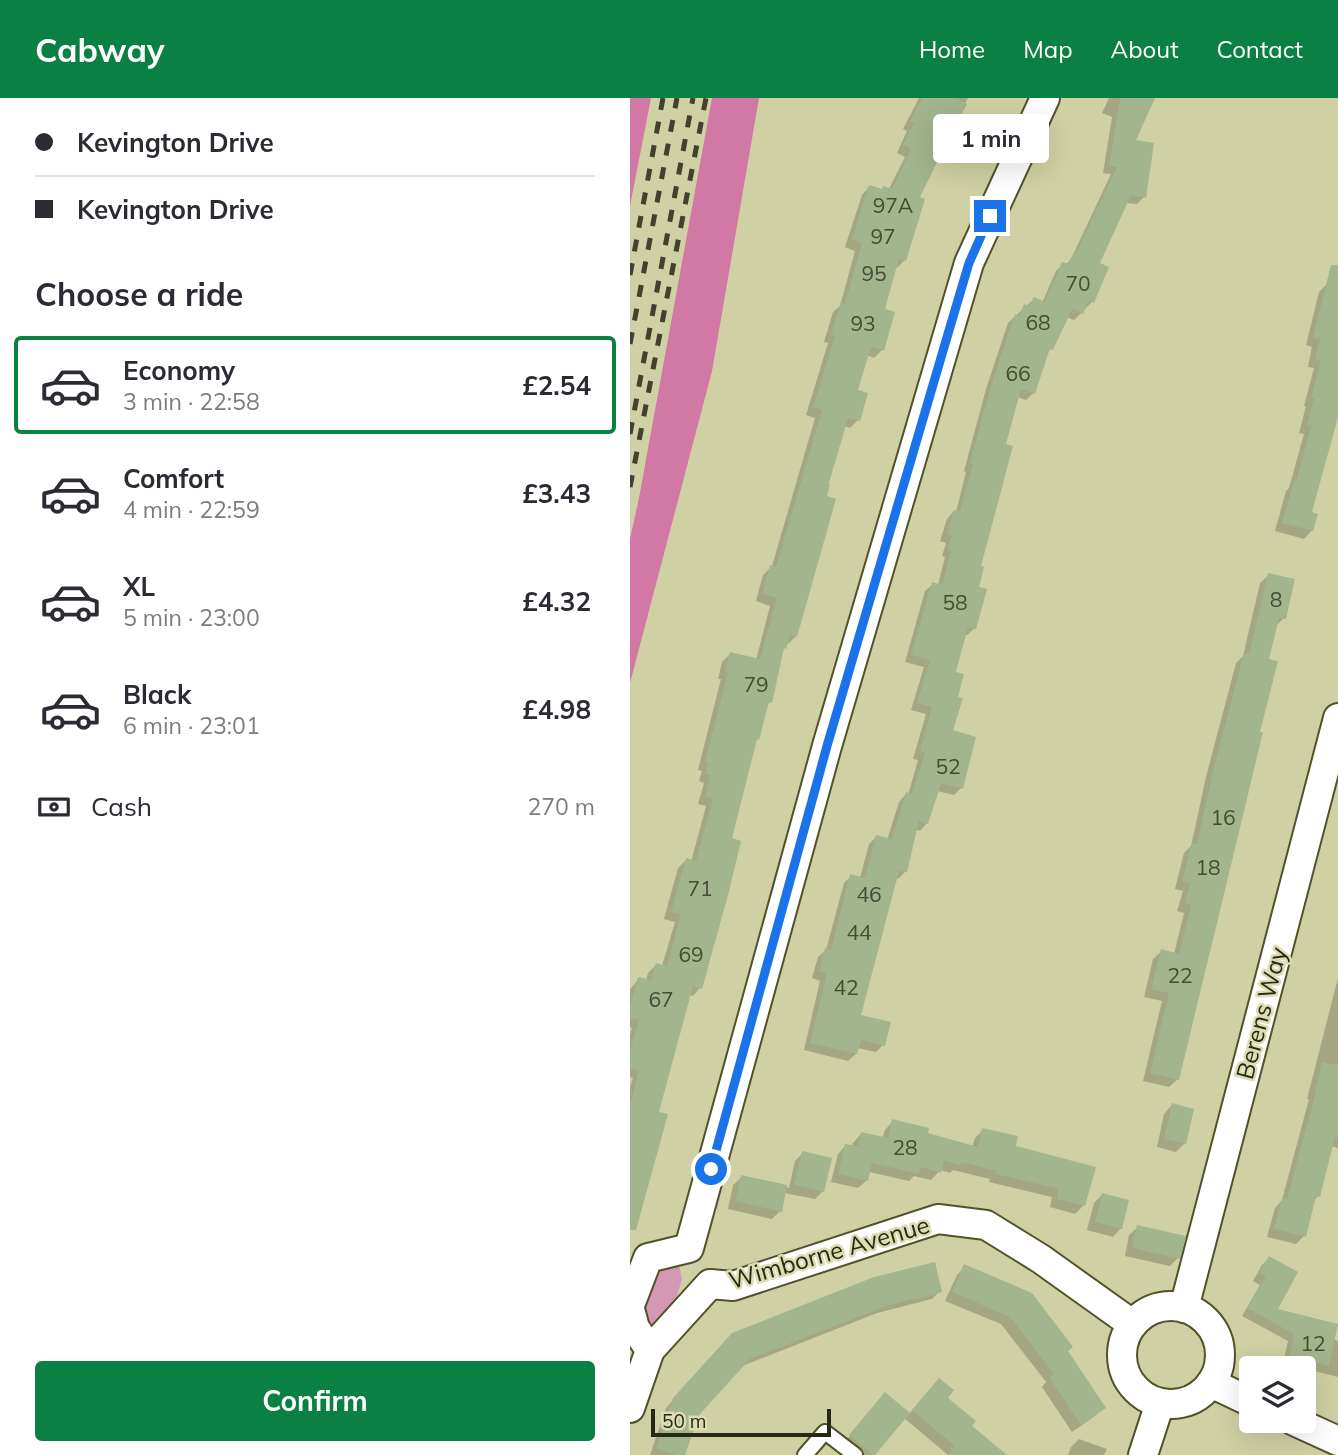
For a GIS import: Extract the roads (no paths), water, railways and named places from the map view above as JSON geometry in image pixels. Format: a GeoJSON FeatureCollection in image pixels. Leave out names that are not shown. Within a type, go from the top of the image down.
{"type":"FeatureCollection","features":[{"type":"Feature","properties":{"kind":"street"},"geometry":{"type":"LineString","coordinates":[[710,1284],[689,1248],[827,746],[969,263],[1045,98]]}},
{"type":"Feature","properties":{"kind":"street","name":"Berens Way"},"geometry":{"type":"LineString","coordinates":[[1184,1308],[1338,718]]}},
{"type":"Feature","properties":{"kind":"street","name":"Wimborne Avenue"},"geometry":{"type":"LineString","coordinates":[[650,1350],[710,1284],[733,1286],[938,1219],[986,1225],[1041,1259],[1132,1324]]}},
{"type":"Feature","properties":{"kind":"street"},"geometry":{"type":"LineString","coordinates":[[630,1408],[650,1350],[635,1328],[630,1307],[648,1258],[689,1248]]}},
{"type":"Feature","properties":{"kind":"street"},"geometry":{"type":"LineString","coordinates":[[1170,1306],[1198,1314],[1217,1338],[1220,1354],[1211,1383],[1189,1401],[1175,1404],[1160,1403],[1145,1397],[1132,1386],[1124,1371],[1124,1339],[1132,1324],[1143,1314],[1156,1308],[1170,1306]]}},
{"type":"Feature","properties":{"kind":"street"},"geometry":{"type":"LineString","coordinates":[[1211,1383],[1239,1396]]}},
{"type":"Feature","properties":{"kind":"street"},"geometry":{"type":"LineString","coordinates":[[1143,1455],[1160,1403]]}},
{"type":"Feature","properties":{"kind":"street"},"geometry":{"type":"LineString","coordinates":[[1316,1431],[1338,1441]]}},
{"type":"Feature","properties":{"kind":"lane"},"geometry":{"type":"LineString","coordinates":[[805,1455],[825,1432],[855,1455]]}},
{"type":"Feature","properties":{"kind":"railway"},"geometry":{"type":"LineString","coordinates":[[630,275],[663,98]]}},
{"type":"Feature","properties":{"kind":"railway"},"geometry":{"type":"LineString","coordinates":[[630,344],[677,98]]}},
{"type":"Feature","properties":{"kind":"railway"},"geometry":{"type":"LineString","coordinates":[[630,434],[693,98]]}},
{"type":"Feature","properties":{"kind":"railway"},"geometry":{"type":"LineString","coordinates":[[630,487],[706,98]]}}]}
